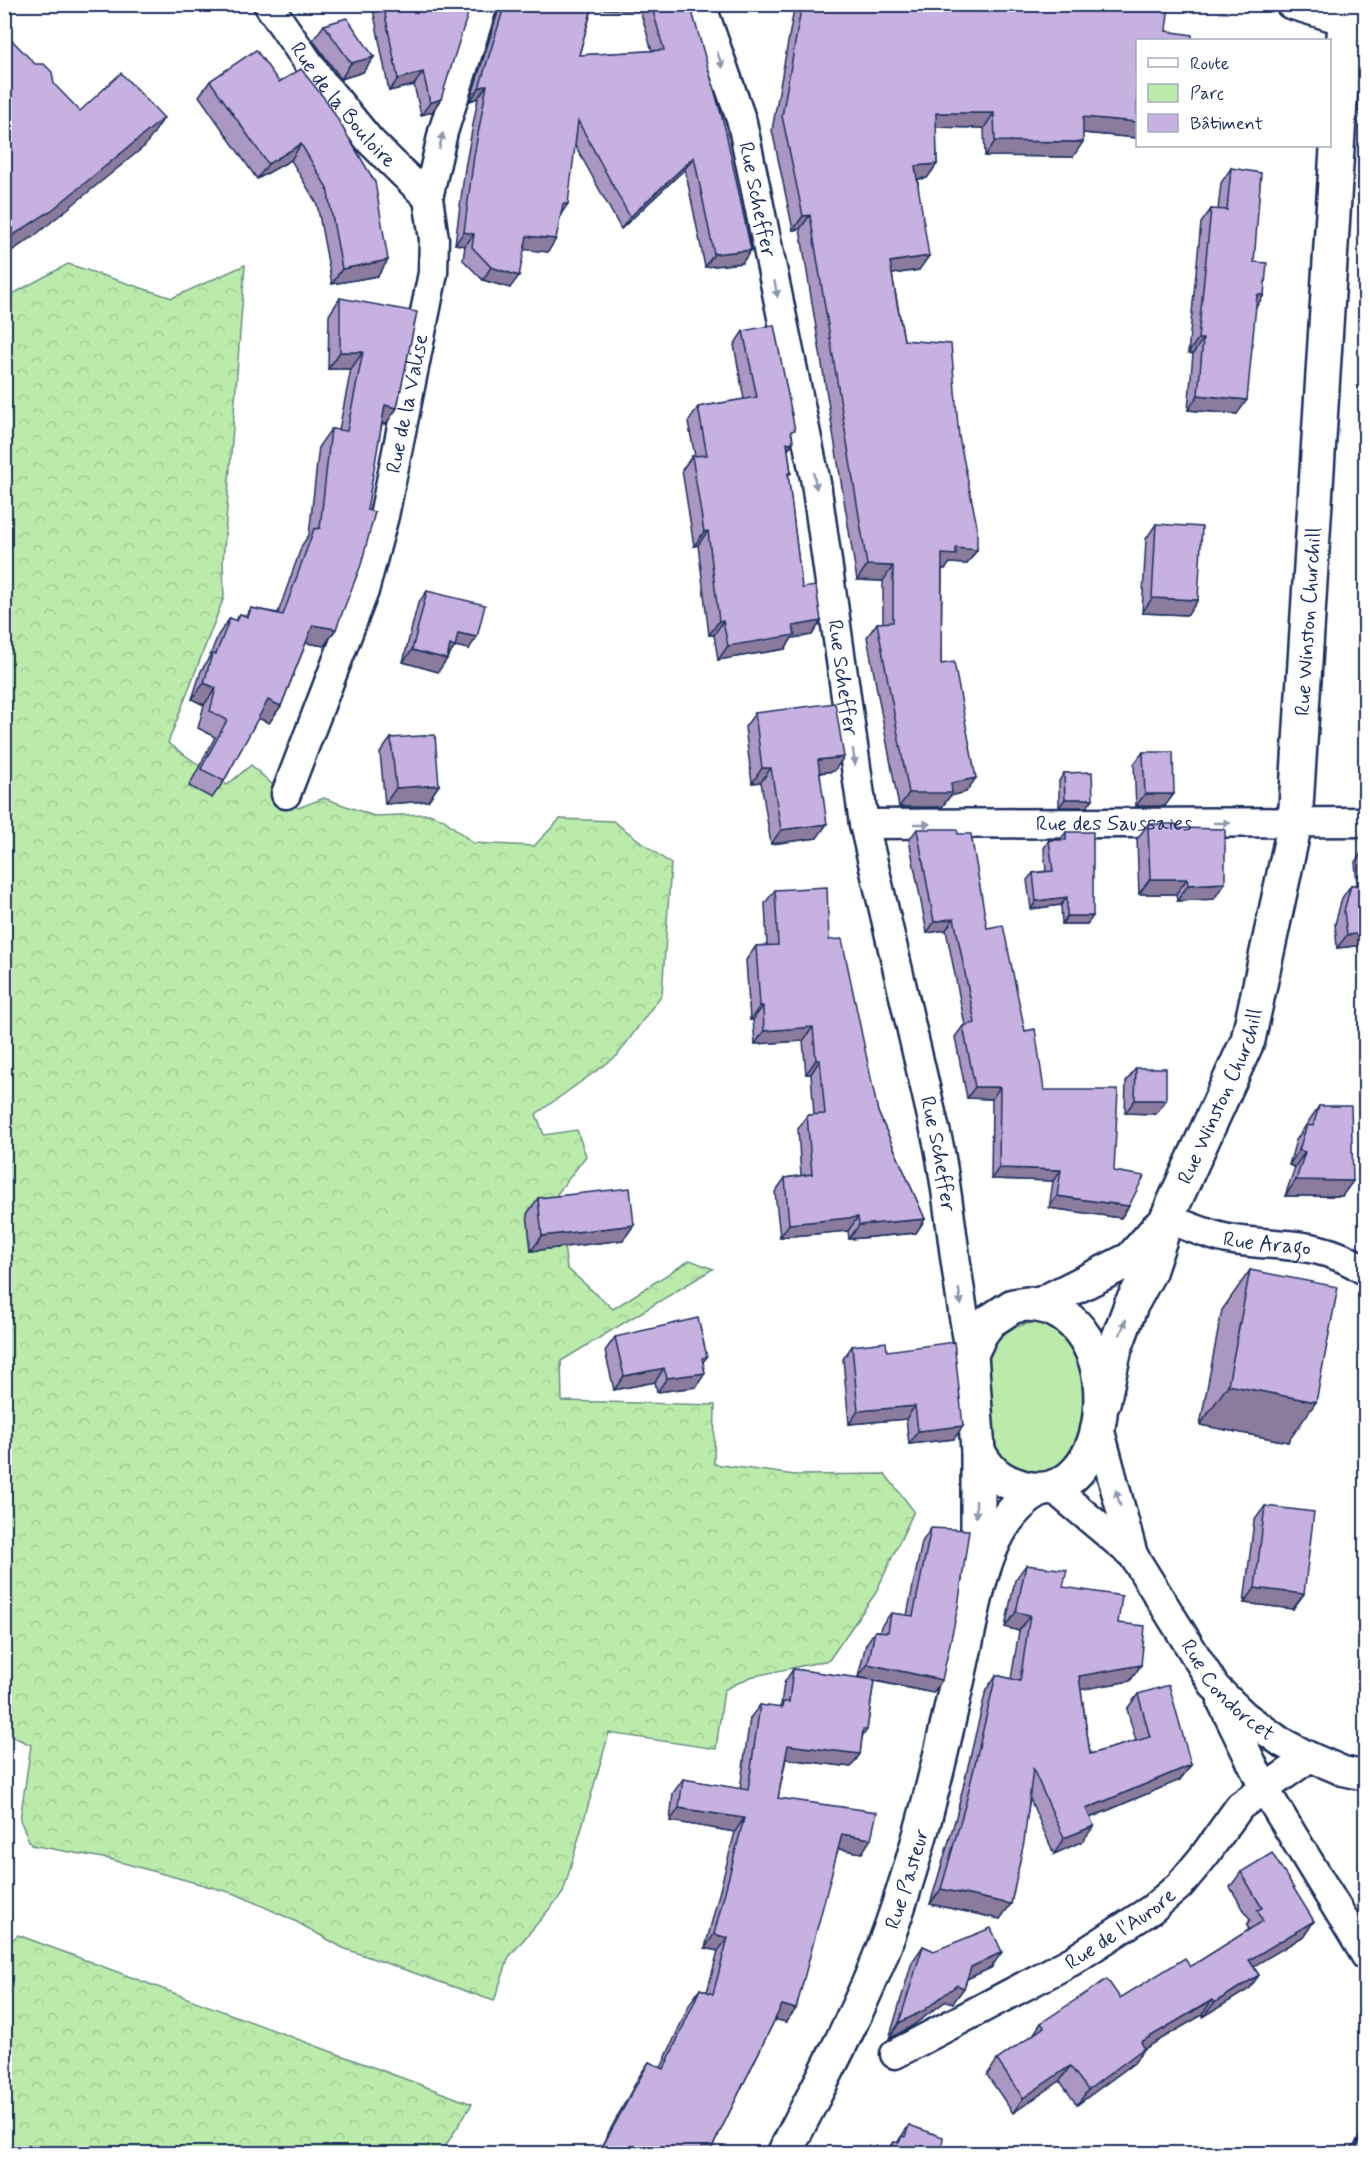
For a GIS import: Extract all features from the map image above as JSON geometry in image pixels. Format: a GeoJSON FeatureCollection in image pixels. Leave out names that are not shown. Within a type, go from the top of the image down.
{"type":"FeatureCollection","features":[{"type":"Feature","properties":{"kind":"main road","name":"Rue Winston Churchill"},"geometry":{"type":"LineString","coordinates":[[1100,1414],[1115,1348],[1131,1305],[1149,1272],[1167,1218],[1248,1040],[1295,823],[1353,17]]}},
{"type":"Feature","properties":{"kind":"main road","name":"Rue Winston Churchill"},"geometry":{"type":"LineString","coordinates":[[1041,1304],[1131,1259],[1167,1218]]}},
{"type":"Feature","properties":{"kind":"main road"},"geometry":{"type":"LineString","coordinates":[[1041,1304],[1066,1316],[1081,1329],[1091,1344],[1100,1414],[1089,1457],[1064,1482],[1045,1489],[1006,1482],[994,1475],[978,1451],[971,1354],[981,1333],[1001,1312],[1013,1306],[1041,1304]]}},
{"type":"Feature","properties":{"kind":"main road","name":"Rue Pasteur"},"geometry":{"type":"LineString","coordinates":[[978,1451],[976,1534],[978,1586]]}},
{"type":"Feature","properties":{"kind":"main road","name":"Rue Pasteur"},"geometry":{"type":"LineString","coordinates":[[784,2154],[861,2001],[885,1945],[922,1827],[978,1586],[999,1533],[1018,1506],[1045,1489]]}},
{"type":"Feature","properties":{"kind":"street","name":"Rue de la Bouloire"},"geometry":{"type":"LineString","coordinates":[[268,4],[335,98],[370,141],[428,198]]}},
{"type":"Feature","properties":{"kind":"street","name":"Rue de la Valise"},"geometry":{"type":"LineString","coordinates":[[286,794],[364,591],[384,516],[433,273],[434,239],[428,198],[443,132],[483,4]]}},
{"type":"Feature","properties":{"kind":"street","name":"Rue Scheffer"},"geometry":{"type":"LineString","coordinates":[[700,4],[742,122],[816,483],[864,824],[939,1147],[948,1198],[951,1239],[971,1354]]}},
{"type":"Feature","properties":{"kind":"street"},"geometry":{"type":"LineString","coordinates":[[1290,4],[1353,17]]}},
{"type":"Feature","properties":{"kind":"street","name":"Rue des Saussaies"},"geometry":{"type":"LineString","coordinates":[[864,824],[1365,822]]}},
{"type":"Feature","properties":{"kind":"street","name":"Rue Arago"},"geometry":{"type":"LineString","coordinates":[[1167,1218],[1207,1234],[1230,1239],[1306,1246],[1332,1252],[1365,1271]]}},
{"type":"Feature","properties":{"kind":"street","name":"Rue Condorcet"},"geometry":{"type":"LineString","coordinates":[[1100,1414],[1133,1555]]}},
{"type":"Feature","properties":{"kind":"street","name":"Rue Condorcet"},"geometry":{"type":"LineString","coordinates":[[1045,1489],[1099,1524],[1133,1555],[1215,1687],[1245,1716],[1281,1742],[1310,1757],[1343,1771],[1365,1776]]}},
{"type":"Feature","properties":{"kind":"street"},"geometry":{"type":"LineString","coordinates":[[1215,1687],[1264,1788],[1365,1956]]}},
{"type":"Feature","properties":{"kind":"street","name":"Rue de l'Aurore"},"geometry":{"type":"LineString","coordinates":[[895,2054],[1072,1961],[1152,1909],[1179,1886],[1198,1864],[1240,1806],[1310,1757]]}},
{"type":"Feature","properties":{"kind":"green space"},"geometry":{"type":"Polygon","coordinates":[[[68,264],[172,298],[245,265],[223,562],[224,597],[168,743],[227,785],[251,765],[298,808],[324,798],[374,816],[429,814],[443,819],[473,843],[534,846],[560,819],[613,821],[671,864],[662,994],[617,1056],[536,1114],[544,1135],[577,1130],[586,1156],[557,1194],[567,1268],[613,1309],[690,1260],[713,1269],[561,1361],[562,1401],[715,1405],[714,1464],[795,1475],[885,1474],[914,1511],[875,1594],[829,1660],[750,1677],[724,1690],[716,1749],[609,1733],[563,1893],[509,1957],[494,2001],[343,1948],[295,1921],[236,1894],[109,1859],[31,1845],[20,1820],[31,1745],[5,1733],[5,298],[68,264]]]}},
{"type":"Feature","properties":{"kind":"green space"},"geometry":{"type":"Polygon","coordinates":[[[1042,1321],[1067,1333],[1075,1345],[1081,1362],[1084,1382],[1083,1426],[1078,1446],[1070,1461],[1060,1470],[1024,1477],[996,1454],[987,1350],[1012,1329],[1042,1321]]]}},
{"type":"Feature","properties":{"kind":"green space"},"geometry":{"type":"Polygon","coordinates":[[[18,1935],[472,2104],[441,2153],[5,2153],[5,1946],[18,1935]]]}},
{"type":"Feature","properties":{"kind":"building"},"geometry":{"type":"Polygon","coordinates":[[[383,4],[471,4],[441,99],[430,103],[423,72],[398,79],[383,4]]]}},
{"type":"Feature","properties":{"kind":"building"},"geometry":{"type":"Polygon","coordinates":[[[505,4],[593,4],[579,55],[664,50],[651,4],[690,4],[725,128],[751,250],[714,254],[694,157],[630,217],[578,121],[568,204],[563,204],[556,239],[527,236],[519,276],[491,267],[472,247],[474,234],[464,232],[474,156],[487,85],[479,88],[505,4]]]}},
{"type":"Feature","properties":{"kind":"building"},"geometry":{"type":"Polygon","coordinates":[[[802,4],[1169,4],[1166,31],[1192,35],[1192,39],[1136,39],[1136,122],[1083,117],[1083,142],[995,141],[994,113],[936,113],[937,164],[915,166],[929,256],[890,262],[896,298],[904,340],[951,344],[959,437],[977,526],[977,550],[956,548],[956,555],[942,554],[941,664],[954,662],[976,778],[951,783],[952,793],[909,793],[877,623],[893,622],[893,566],[867,565],[810,215],[803,216],[782,116],[802,4]]]}},
{"type":"Feature","properties":{"kind":"building"},"geometry":{"type":"Polygon","coordinates":[[[347,18],[374,57],[351,63],[324,25],[347,18]]]}},
{"type":"Feature","properties":{"kind":"building"},"geometry":{"type":"Polygon","coordinates":[[[4,32],[35,64],[44,64],[52,72],[54,84],[80,111],[121,73],[164,118],[52,210],[6,240],[4,238],[4,192],[8,189],[4,186],[4,32]]]}},
{"type":"Feature","properties":{"kind":"building"},"geometry":{"type":"Polygon","coordinates":[[[256,50],[279,82],[301,69],[328,103],[375,182],[388,260],[342,269],[327,188],[301,144],[268,164],[210,81],[256,50]]]}},
{"type":"Feature","properties":{"kind":"building"},"geometry":{"type":"Polygon","coordinates":[[[1231,168],[1261,173],[1254,262],[1267,263],[1264,295],[1257,295],[1247,400],[1198,395],[1203,339],[1198,339],[1211,209],[1227,210],[1231,168]]]}},
{"type":"Feature","properties":{"kind":"building"},"geometry":{"type":"Polygon","coordinates":[[[340,298],[417,312],[397,408],[385,405],[367,510],[375,512],[361,565],[336,629],[313,625],[281,706],[268,700],[224,781],[201,769],[227,720],[210,711],[216,688],[204,683],[212,654],[216,654],[230,618],[237,621],[240,614],[248,617],[251,608],[283,615],[314,529],[320,528],[331,429],[347,431],[363,352],[340,352],[340,298]]]}},
{"type":"Feature","properties":{"kind":"building"},"geometry":{"type":"Polygon","coordinates":[[[774,325],[795,430],[791,431],[793,442],[787,443],[791,473],[788,473],[802,588],[816,586],[821,621],[793,626],[795,635],[728,646],[723,621],[719,621],[708,531],[704,532],[692,456],[707,455],[698,407],[757,397],[743,331],[774,325]]]}},
{"type":"Feature","properties":{"kind":"building"},"geometry":{"type":"Polygon","coordinates":[[[1156,524],[1202,527],[1198,600],[1152,598],[1156,524]]]}},
{"type":"Feature","properties":{"kind":"building"},"geometry":{"type":"Polygon","coordinates":[[[427,591],[485,605],[477,637],[458,633],[455,647],[450,645],[447,659],[412,650],[427,591]]]}},
{"type":"Feature","properties":{"kind":"building"},"geometry":{"type":"Polygon","coordinates":[[[835,703],[844,757],[818,760],[827,824],[781,830],[771,768],[762,768],[755,713],[835,703]]]}},
{"type":"Feature","properties":{"kind":"building"},"geometry":{"type":"Polygon","coordinates":[[[435,735],[439,785],[396,788],[391,738],[435,735]]]}},
{"type":"Feature","properties":{"kind":"building"},"geometry":{"type":"Polygon","coordinates":[[[1143,752],[1173,752],[1174,794],[1145,794],[1143,752]]]}},
{"type":"Feature","properties":{"kind":"building"},"geometry":{"type":"Polygon","coordinates":[[[1092,772],[1093,799],[1065,799],[1064,773],[1092,772]]]}},
{"type":"Feature","properties":{"kind":"building"},"geometry":{"type":"Polygon","coordinates":[[[1148,824],[1176,824],[1177,828],[1225,829],[1225,883],[1188,885],[1187,879],[1150,879],[1148,824]]]}},
{"type":"Feature","properties":{"kind":"building"},"geometry":{"type":"Polygon","coordinates":[[[917,829],[957,829],[958,834],[971,834],[987,928],[1003,925],[1025,1031],[1035,1029],[1044,1090],[1118,1090],[1114,1171],[1144,1176],[1129,1206],[1057,1196],[1061,1170],[999,1168],[1000,1087],[975,1087],[963,1026],[975,1023],[954,918],[934,922],[917,829]]]}},
{"type":"Feature","properties":{"kind":"building"},"geometry":{"type":"Polygon","coordinates":[[[1066,832],[1093,832],[1093,916],[1067,916],[1067,897],[1036,901],[1033,873],[1053,871],[1049,840],[1066,840],[1066,832]]]}},
{"type":"Feature","properties":{"kind":"building"},"geometry":{"type":"Polygon","coordinates":[[[1351,885],[1365,885],[1365,933],[1347,935],[1344,911],[1351,885]]]}},
{"type":"Feature","properties":{"kind":"building"},"geometry":{"type":"Polygon","coordinates":[[[827,887],[829,940],[842,939],[878,1112],[925,1219],[859,1225],[858,1217],[789,1224],[785,1178],[812,1174],[807,1115],[825,1114],[820,1060],[816,1060],[813,1027],[764,1031],[756,946],[778,945],[775,890],[827,887]]]}},
{"type":"Feature","properties":{"kind":"building"},"geometry":{"type":"Polygon","coordinates":[[[1136,1068],[1166,1068],[1166,1100],[1135,1100],[1136,1068]]]}},
{"type":"Feature","properties":{"kind":"building"},"geometry":{"type":"Polygon","coordinates":[[[1319,1106],[1351,1106],[1353,1181],[1296,1180],[1305,1152],[1299,1150],[1307,1125],[1313,1126],[1319,1106]]]}},
{"type":"Feature","properties":{"kind":"building"},"geometry":{"type":"Polygon","coordinates":[[[630,1188],[634,1225],[542,1236],[538,1198],[630,1188]]]}},
{"type":"Feature","properties":{"kind":"building"},"geometry":{"type":"Polygon","coordinates":[[[1250,1270],[1338,1287],[1316,1402],[1228,1385],[1250,1270]]]}},
{"type":"Feature","properties":{"kind":"building"},"geometry":{"type":"Polygon","coordinates":[[[698,1318],[707,1357],[702,1358],[705,1373],[667,1378],[664,1368],[624,1376],[615,1337],[698,1318]]]}},
{"type":"Feature","properties":{"kind":"building"},"geometry":{"type":"Polygon","coordinates":[[[886,1342],[887,1351],[954,1342],[963,1426],[918,1431],[915,1406],[858,1411],[852,1346],[886,1342]]]}},
{"type":"Feature","properties":{"kind":"building"},"geometry":{"type":"Polygon","coordinates":[[[1265,1506],[1314,1512],[1304,1594],[1255,1588],[1265,1506]]]}},
{"type":"Feature","properties":{"kind":"building"},"geometry":{"type":"Polygon","coordinates":[[[931,1528],[969,1530],[958,1607],[942,1680],[868,1664],[875,1631],[888,1632],[891,1613],[913,1616],[931,1528]]]}},
{"type":"Feature","properties":{"kind":"building"},"geometry":{"type":"Polygon","coordinates":[[[1026,1565],[1067,1570],[1063,1587],[1122,1596],[1118,1623],[1145,1626],[1141,1665],[1079,1676],[1090,1754],[1150,1737],[1138,1694],[1169,1685],[1191,1765],[1086,1809],[1094,1826],[1064,1838],[1033,1769],[1024,1842],[1011,1904],[941,1889],[966,1802],[996,1675],[1020,1681],[1030,1615],[1016,1612],[1026,1565]]]}},
{"type":"Feature","properties":{"kind":"building"},"geometry":{"type":"Polygon","coordinates":[[[793,1669],[874,1680],[867,1730],[863,1730],[860,1754],[788,1745],[778,1798],[877,1812],[871,1839],[842,1834],[796,2009],[782,2005],[709,2154],[601,2154],[599,2153],[649,2062],[664,2069],[700,1989],[713,1994],[728,1938],[714,1934],[744,1818],[679,1808],[683,1779],[748,1790],[760,1705],[782,1708],[783,1702],[789,1702],[793,1669]]]}},
{"type":"Feature","properties":{"kind":"building"},"geometry":{"type":"Polygon","coordinates":[[[1272,1853],[1314,1921],[1249,1960],[1259,1975],[1214,2003],[1212,2000],[1141,2042],[1144,2048],[1088,2090],[1070,2066],[1023,2098],[997,2060],[1044,2027],[1041,2023],[1107,1979],[1120,1998],[1185,1958],[1190,1967],[1263,1921],[1257,1910],[1262,1908],[1241,1872],[1272,1853]]]}},
{"type":"Feature","properties":{"kind":"building"},"geometry":{"type":"Polygon","coordinates":[[[991,1928],[1002,1952],[971,1967],[964,1988],[957,1985],[923,2011],[899,2023],[923,1946],[934,1951],[991,1928]]]}},
{"type":"Feature","properties":{"kind":"building"},"geometry":{"type":"Polygon","coordinates":[[[909,2125],[943,2137],[941,2154],[889,2154],[894,2142],[899,2143],[902,2136],[905,2137],[909,2125]]]}},
{"type":"Feature","properties":{"kind":"building"},"geometry":{"type":"Polygon","coordinates":[[[1357,2141],[1365,2149],[1365,2154],[1356,2154],[1357,2141]]]}}]}
